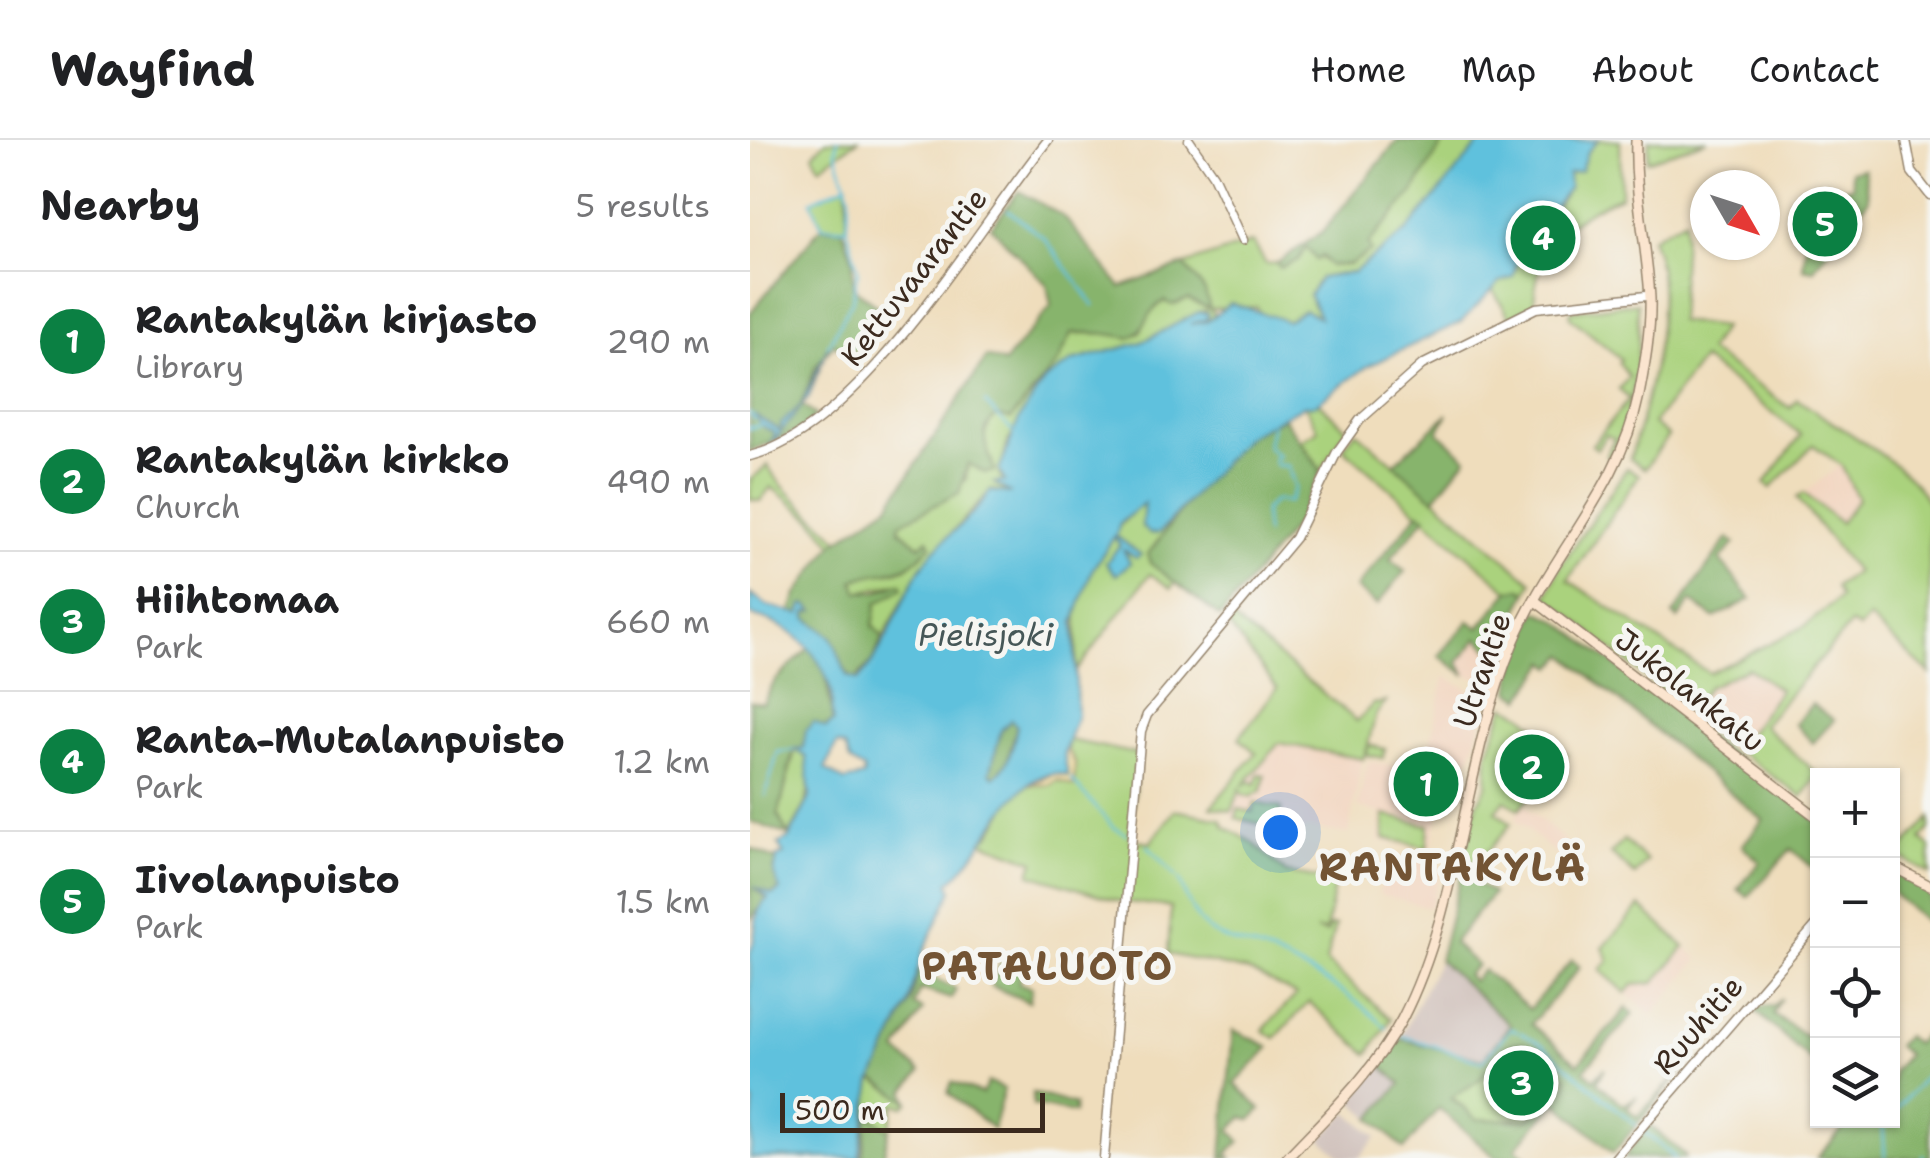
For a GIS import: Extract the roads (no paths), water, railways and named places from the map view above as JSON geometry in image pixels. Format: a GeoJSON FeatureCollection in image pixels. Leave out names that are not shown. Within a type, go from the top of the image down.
{"type":"FeatureCollection","features":[{"type":"Feature","properties":{"kind":"main road","name":"Utrantie"},"geometry":{"type":"LineString","coordinates":[[1634,140],[1631,189],[1646,296],[1646,353]]}},
{"type":"Feature","properties":{"kind":"main road","name":"Utrantie"},"geometry":{"type":"LineString","coordinates":[[1287,1158],[1356,1083],[1401,1020],[1415,989],[1504,669],[1534,600],[1619,460],[1639,396],[1650,296],[1634,140]]}},
{"type":"Feature","properties":{"kind":"main road","name":"Jukolankatu"},"geometry":{"type":"LineString","coordinates":[[1534,600],[1810,812]]}},
{"type":"Feature","properties":{"kind":"main road"},"geometry":{"type":"LineString","coordinates":[[1900,870],[1930,886]]}},
{"type":"Feature","properties":{"kind":"street","name":"Kettuvaarantie"},"geometry":{"type":"LineString","coordinates":[[750,456],[798,436],[863,382],[1048,140]]}},
{"type":"Feature","properties":{"kind":"street"},"geometry":{"type":"LineString","coordinates":[[1189,140],[1213,175],[1243,240]]}},
{"type":"Feature","properties":{"kind":"street"},"geometry":{"type":"LineString","coordinates":[[1906,140],[1912,172],[1930,195]]}},
{"type":"Feature","properties":{"kind":"street"},"geometry":{"type":"LineString","coordinates":[[1104,1158],[1141,731],[1147,716],[1295,538],[1348,435],[1412,374],[1446,350],[1536,308],[1646,296]]}},
{"type":"Feature","properties":{"kind":"street","name":"Ruuhitie"},"geometry":{"type":"LineString","coordinates":[[1615,1158],[1810,932]]}},
{"type":"Feature","properties":{"kind":"water","name":"Pielisjoki"},"geometry":{"type":"Polygon","coordinates":[[[1598,140],[1587,152],[1581,171],[1568,174],[1569,187],[1522,248],[1513,277],[1500,282],[1461,322],[1368,366],[1314,405],[1305,405],[1247,436],[1159,533],[1150,534],[1142,527],[1144,503],[1120,523],[1116,536],[1141,555],[1136,558],[1123,549],[1130,563],[1116,575],[1106,563],[1120,545],[1114,537],[1092,570],[1074,622],[1077,716],[1064,753],[1068,776],[1049,774],[1016,796],[949,882],[952,890],[922,955],[908,1005],[872,1082],[859,1158],[750,1158],[754,1104],[750,1098],[750,953],[757,917],[768,898],[754,887],[773,895],[780,890],[774,875],[777,857],[784,855],[778,844],[789,838],[810,797],[806,757],[794,749],[803,748],[806,730],[814,722],[826,728],[833,722],[831,692],[820,664],[791,633],[750,615],[750,594],[768,606],[800,614],[803,605],[808,605],[814,611],[807,612],[807,618],[832,637],[847,676],[858,680],[877,655],[930,555],[990,491],[1011,493],[994,483],[1005,481],[999,471],[1019,419],[1044,381],[1073,361],[1140,343],[1199,312],[1208,313],[1207,319],[1190,324],[1207,321],[1231,303],[1287,321],[1304,310],[1319,317],[1309,295],[1320,278],[1354,272],[1407,231],[1481,142],[1598,140]],[[1011,720],[1001,730],[990,773],[994,777],[1004,767],[1012,747],[1017,726],[1011,720]],[[837,744],[825,769],[844,781],[863,777],[864,770],[850,761],[845,747],[837,744]]]}},
{"type":"Feature","properties":{"kind":"water"},"geometry":{"type":"Polygon","coordinates":[[[828,346],[809,397],[769,447],[775,433],[760,425],[756,416],[781,431],[781,424],[802,404],[828,346]]]}},
{"type":"Feature","properties":{"kind":"waterway"},"geometry":{"type":"LineString","coordinates":[[828,346],[852,301],[858,270],[847,228],[850,196],[836,152],[838,140]]}},
{"type":"Feature","properties":{"kind":"waterway"},"geometry":{"type":"LineString","coordinates":[[846,228],[822,226],[811,201],[847,184]]}},
{"type":"Feature","properties":{"kind":"waterway"},"geometry":{"type":"LineString","coordinates":[[1008,210],[1044,238],[1094,305]]}},
{"type":"Feature","properties":{"kind":"waterway"},"geometry":{"type":"LineString","coordinates":[[985,403],[1013,432]]}},
{"type":"Feature","properties":{"kind":"waterway"},"geometry":{"type":"LineString","coordinates":[[750,413],[755,419]]}},
{"type":"Feature","properties":{"kind":"waterway"},"geometry":{"type":"LineString","coordinates":[[1266,534],[1264,511],[1275,500],[1289,502],[1295,488],[1288,466],[1276,465],[1274,458],[1279,456],[1267,446],[1272,424]]}},
{"type":"Feature","properties":{"kind":"waterway"},"geometry":{"type":"LineString","coordinates":[[750,428],[760,425]]}},
{"type":"Feature","properties":{"kind":"waterway"},"geometry":{"type":"LineString","coordinates":[[765,796],[778,752],[795,750]]}},
{"type":"Feature","properties":{"kind":"waterway"},"geometry":{"type":"LineString","coordinates":[[1071,779],[1113,827],[1126,834]]}},
{"type":"Feature","properties":{"kind":"waterway"},"geometry":{"type":"LineString","coordinates":[[1148,846],[1175,876]]}},
{"type":"Feature","properties":{"kind":"waterway"},"geometry":{"type":"LineString","coordinates":[[1179,880],[1205,927],[1317,976],[1361,1005],[1386,1028]]}},
{"type":"Feature","properties":{"kind":"waterway"},"geometry":{"type":"LineString","coordinates":[[1399,1035],[1482,1061],[1511,1028],[1517,1031]]}},
{"type":"Feature","properties":{"kind":"waterway"},"geometry":{"type":"LineString","coordinates":[[1521,1033],[1541,1044],[1636,1125]]}},
{"type":"Feature","properties":{"kind":"waterway"},"geometry":{"type":"LineString","coordinates":[[1900,1105],[1930,1071]]}},
{"type":"Feature","properties":{"kind":"waterway"},"geometry":{"type":"LineString","coordinates":[[1883,1128],[1885,1158]]}},
{"type":"Feature","properties":{"kind":"waterway"},"geometry":{"type":"LineString","coordinates":[[1643,1131],[1675,1158]]}},
{"type":"Feature","properties":{"kind":"place","name":"Iivolanpuisto"},"geometry":{"type":"Point","coordinates":[1825,224]}},
{"type":"Feature","properties":{"kind":"place","name":"Ranta-Mutalanpuisto"},"geometry":{"type":"Point","coordinates":[1543,238]}},
{"type":"Feature","properties":{"kind":"place","name":"Rantakylän kirkko"},"geometry":{"type":"Point","coordinates":[1532,767]}},
{"type":"Feature","properties":{"kind":"place","name":"Rantakylän kirjasto"},"geometry":{"type":"Point","coordinates":[1426,784]}},
{"type":"Feature","properties":{"kind":"place","name":"Hiihtomaa"},"geometry":{"type":"Point","coordinates":[1521,1083]}},
{"type":"Feature","properties":{"kind":"district","name":"RANTAKYLÄ"},"geometry":{"type":"Point","coordinates":[1453,867]}},
{"type":"Feature","properties":{"kind":"district","name":"PATALUOTO"},"geometry":{"type":"Point","coordinates":[1048,966]}}]}
